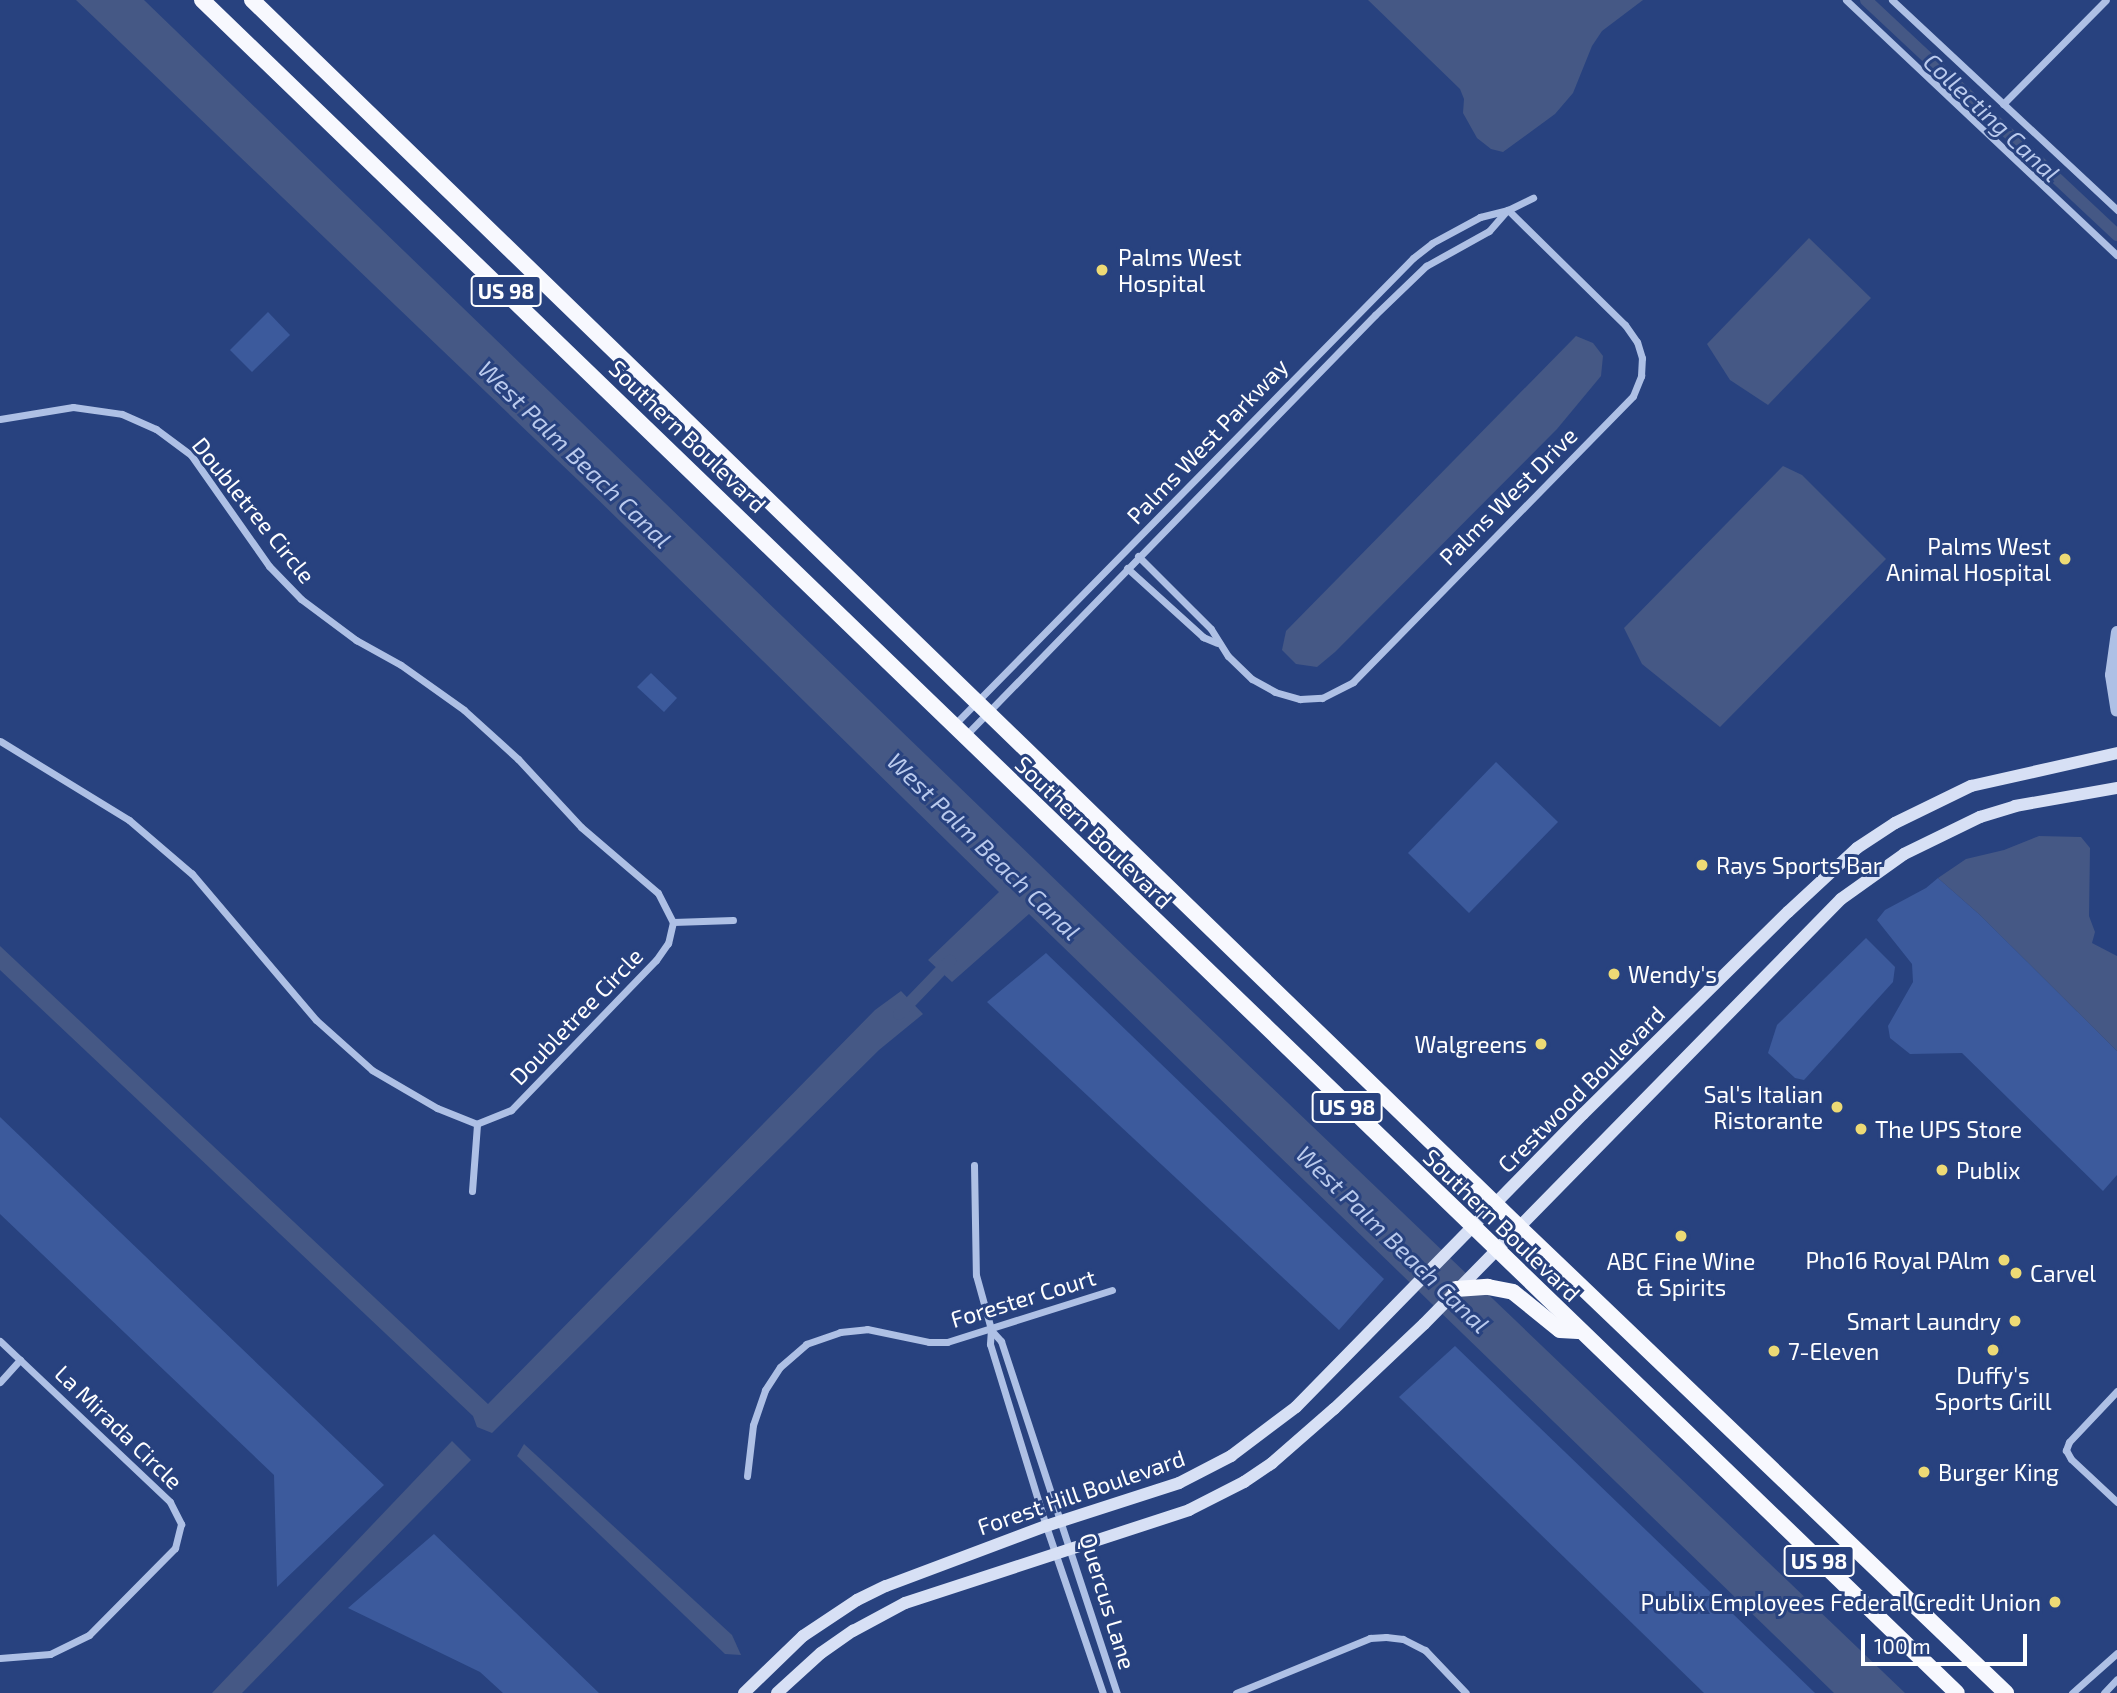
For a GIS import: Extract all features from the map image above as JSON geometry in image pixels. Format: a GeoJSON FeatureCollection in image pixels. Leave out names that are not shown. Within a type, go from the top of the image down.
{"type":"FeatureCollection","features":[{"type":"Feature","properties":{"kind":"highway","name":"Southern Boulevard"},"geometry":{"type":"LineString","coordinates":[[202,0],[483,268],[1578,1331],[1957,1693]]}},
{"type":"Feature","properties":{"kind":"highway","name":"Southern Boulevard"},"geometry":{"type":"LineString","coordinates":[[252,0],[1517,1225],[2006,1693]]}},
{"type":"Feature","properties":{"kind":"highway"},"geometry":{"type":"LineString","coordinates":[[1456,1289],[1488,1287],[1513,1292],[1560,1330],[1578,1331]]}},
{"type":"Feature","properties":{"kind":"main road","name":"Crestwood Boulevard"},"geometry":{"type":"LineString","coordinates":[[1495,1203],[1788,912],[1857,848],[1895,823],[1971,786],[2117,752]]}},
{"type":"Feature","properties":{"kind":"main road"},"geometry":{"type":"LineString","coordinates":[[1517,1225],[1806,932],[1855,888],[1904,854],[1980,817],[2015,806],[2117,788]]}},
{"type":"Feature","properties":{"kind":"main road","name":"Forest Hill Boulevard"},"geometry":{"type":"LineString","coordinates":[[744,1693],[803,1636],[857,1600],[915,1573],[1046,1526],[1179,1483],[1231,1456],[1296,1407],[1453,1250],[1495,1203]]}},
{"type":"Feature","properties":{"kind":"main road","name":"Forest Hill Boulevard"},"geometry":{"type":"LineString","coordinates":[[777,1693],[821,1653],[887,1612],[942,1590],[1189,1510],[1244,1482],[1272,1463],[1334,1409],[1424,1324],[1517,1225]]}},
{"type":"Feature","properties":{"kind":"street"},"geometry":{"type":"LineString","coordinates":[[1846,0],[2117,255]]}},
{"type":"Feature","properties":{"kind":"street"},"geometry":{"type":"LineString","coordinates":[[1892,0],[2117,210]]}},
{"type":"Feature","properties":{"kind":"street"},"geometry":{"type":"LineString","coordinates":[[2003,104],[2106,0]]}},
{"type":"Feature","properties":{"kind":"street","name":"Palms West Parkway"},"geometry":{"type":"LineString","coordinates":[[958,732],[1413,258],[1432,243],[1480,217],[1508,210],[1533,198]]}},
{"type":"Feature","properties":{"kind":"street","name":"Palms West Parkway"},"geometry":{"type":"LineString","coordinates":[[958,732],[1127,568],[1405,285],[1426,266],[1489,231],[1508,210]]}},
{"type":"Feature","properties":{"kind":"street","name":"Palms West Drive"},"geometry":{"type":"LineString","coordinates":[[1138,556],[1211,629],[1218,643],[1252,679],[1275,692],[1300,699],[1337,693],[1353,682],[1633,396],[1641,376],[1642,358],[1637,342],[1625,325],[1508,210]]}},
{"type":"Feature","properties":{"kind":"street","name":"Doubletree Circle"},"geometry":{"type":"LineString","coordinates":[[0,419],[73,407],[122,414],[156,429],[191,455],[269,566],[300,599],[356,640],[401,665],[464,710],[518,759],[581,827],[658,893],[673,922],[668,943],[656,960],[511,1110],[477,1124]]}},
{"type":"Feature","properties":{"kind":"street","name":"Palms West Drive"},"geometry":{"type":"LineString","coordinates":[[1127,568],[1203,637],[1218,643]]}},
{"type":"Feature","properties":{"kind":"street"},"geometry":{"type":"LineString","coordinates":[[2117,632],[2110,674],[2117,710]]}},
{"type":"Feature","properties":{"kind":"street"},"geometry":{"type":"LineString","coordinates":[[0,741],[130,820],[192,874],[316,1020],[372,1070],[437,1108],[477,1124],[472,1191]]}},
{"type":"Feature","properties":{"kind":"street"},"geometry":{"type":"LineString","coordinates":[[673,922],[733,920]]}},
{"type":"Feature","properties":{"kind":"street"},"geometry":{"type":"LineString","coordinates":[[974,1165],[976,1275],[991,1329]]}},
{"type":"Feature","properties":{"kind":"street","name":"Forester Court"},"geometry":{"type":"LineString","coordinates":[[747,1476],[753,1425],[765,1390],[780,1367],[806,1344],[849,1330],[885,1331],[920,1340],[947,1342],[1112,1290]]}},
{"type":"Feature","properties":{"kind":"street","name":"Quercus Lane"},"geometry":{"type":"LineString","coordinates":[[991,1329],[1001,1341],[1117,1693]]}},
{"type":"Feature","properties":{"kind":"street","name":"Quercus Lane"},"geometry":{"type":"LineString","coordinates":[[991,1329],[990,1344],[1016,1429],[1103,1693]]}},
{"type":"Feature","properties":{"kind":"street","name":"La Mirada Circle"},"geometry":{"type":"LineString","coordinates":[[0,1341],[170,1502],[180,1516],[181,1532],[175,1548],[89,1635],[50,1654],[0,1658]]}},
{"type":"Feature","properties":{"kind":"street"},"geometry":{"type":"LineString","coordinates":[[0,1382],[20,1360]]}},
{"type":"Feature","properties":{"kind":"street"},"geometry":{"type":"LineString","coordinates":[[2117,1391],[2069,1442],[2066,1450],[2071,1459],[2117,1502]]}},
{"type":"Feature","properties":{"kind":"street"},"geometry":{"type":"LineString","coordinates":[[1016,1429],[1030,1425]]}},
{"type":"Feature","properties":{"kind":"street"},"geometry":{"type":"LineString","coordinates":[[1236,1693],[1370,1638],[1386,1637],[1410,1642],[1425,1650],[1466,1693]]}},
{"type":"Feature","properties":{"kind":"street"},"geometry":{"type":"LineString","coordinates":[[2072,1693],[2117,1653]]}},
{"type":"Feature","properties":{"kind":"street"},"geometry":{"type":"LineString","coordinates":[[2104,1693],[2117,1679]]}},
{"type":"Feature","properties":{"kind":"shaded area"},"geometry":{"type":"Polygon","coordinates":[[[268,312],[290,335],[252,372],[230,350],[268,312]]]}},
{"type":"Feature","properties":{"kind":"shaded area"},"geometry":{"type":"Polygon","coordinates":[[[651,673],[677,698],[664,712],[637,687],[651,673]]]}},
{"type":"Feature","properties":{"kind":"shaded area"},"geometry":{"type":"Polygon","coordinates":[[[1496,762],[1558,822],[1469,913],[1408,853],[1496,762]]]}},
{"type":"Feature","properties":{"kind":"shaded area"},"geometry":{"type":"Polygon","coordinates":[[[1938,878],[1980,915],[2117,1051],[2117,1175],[2103,1191],[1962,1053],[1910,1054],[1890,1038],[1888,1026],[1913,982],[1912,964],[1877,920],[1885,910],[1926,888],[1938,878]]]}},
{"type":"Feature","properties":{"kind":"shaded area"},"geometry":{"type":"Polygon","coordinates":[[[1866,938],[1895,967],[1893,982],[1804,1080],[1795,1078],[1768,1053],[1777,1025],[1866,938]]]}},
{"type":"Feature","properties":{"kind":"shaded area"},"geometry":{"type":"Polygon","coordinates":[[[1046,953],[1384,1279],[1339,1330],[987,1002],[1046,953]]]}},
{"type":"Feature","properties":{"kind":"shaded area"},"geometry":{"type":"Polygon","coordinates":[[[0,1117],[384,1485],[277,1587],[274,1475],[0,1214],[0,1117]]]}},
{"type":"Feature","properties":{"kind":"shaded area"},"geometry":{"type":"Polygon","coordinates":[[[1455,1346],[1815,1693],[1704,1693],[1399,1397],[1455,1346]]]}},
{"type":"Feature","properties":{"kind":"shaded area"},"geometry":{"type":"Polygon","coordinates":[[[434,1534],[599,1693],[503,1693],[480,1672],[348,1608],[434,1534]]]}},
{"type":"Feature","properties":{"kind":"water","name":"West Palm Beach Canal"},"geometry":{"type":"Polygon","coordinates":[[[76,0],[144,0],[1128,950],[1905,1693],[1834,1693],[1029,914],[952,982],[928,960],[999,892],[580,482],[76,0]]]}},
{"type":"Feature","properties":{"kind":"water"},"geometry":{"type":"Polygon","coordinates":[[[1368,0],[1643,0],[1602,31],[1592,46],[1573,93],[1555,114],[1503,152],[1491,149],[1477,138],[1463,113],[1464,99],[1460,89],[1368,0]]]}},
{"type":"Feature","properties":{"kind":"water"},"geometry":{"type":"Polygon","coordinates":[[[1809,238],[1871,298],[1768,405],[1730,380],[1707,344],[1809,238]]]}},
{"type":"Feature","properties":{"kind":"water"},"geometry":{"type":"Polygon","coordinates":[[[1576,336],[1593,343],[1603,356],[1601,376],[1557,429],[1335,652],[1317,667],[1296,664],[1282,650],[1286,631],[1576,336]]]}},
{"type":"Feature","properties":{"kind":"water"},"geometry":{"type":"Polygon","coordinates":[[[1783,466],[1802,475],[1886,559],[1720,727],[1642,664],[1624,628],[1783,466]]]}},
{"type":"Feature","properties":{"kind":"water"},"geometry":{"type":"Polygon","coordinates":[[[2039,836],[2081,837],[2090,848],[2089,916],[2095,932],[2092,943],[2117,956],[2117,1051],[1980,915],[1938,878],[1966,859],[2004,850],[2039,836]]]}},
{"type":"Feature","properties":{"kind":"water"},"geometry":{"type":"Polygon","coordinates":[[[0,946],[488,1404],[875,1010],[901,991],[923,1014],[879,1050],[492,1433],[477,1427],[473,1416],[0,970],[0,946]]]}},
{"type":"Feature","properties":{"kind":"water"},"geometry":{"type":"Polygon","coordinates":[[[452,1441],[471,1460],[242,1693],[212,1693],[452,1441]]]}},
{"type":"Feature","properties":{"kind":"water"},"geometry":{"type":"Polygon","coordinates":[[[524,1444],[732,1635],[741,1655],[725,1654],[517,1456],[524,1444]]]}},
{"type":"Feature","properties":{"kind":"waterway","name":"Collecting Canal"},"geometry":{"type":"LineString","coordinates":[[1866,0],[2117,235]]}},
{"type":"Feature","properties":{"kind":"waterway"},"geometry":{"type":"LineString","coordinates":[[899,1014],[950,961]]}},
{"type":"Feature","properties":{"kind":"place","name":"Palms West Hospital"},"geometry":{"type":"Point","coordinates":[1102,270]}},
{"type":"Feature","properties":{"kind":"place","name":"Palms West Animal Hospital"},"geometry":{"type":"Point","coordinates":[2065,559]}},
{"type":"Feature","properties":{"kind":"place","name":"Rays Sports Bar"},"geometry":{"type":"Point","coordinates":[1702,865]}},
{"type":"Feature","properties":{"kind":"place","name":"Wendy's"},"geometry":{"type":"Point","coordinates":[1614,974]}},
{"type":"Feature","properties":{"kind":"place","name":"Walgreens"},"geometry":{"type":"Point","coordinates":[1541,1044]}},
{"type":"Feature","properties":{"kind":"place","name":"Sal's Italian Ristorante"},"geometry":{"type":"Point","coordinates":[1837,1107]}},
{"type":"Feature","properties":{"kind":"place","name":"The UPS Store"},"geometry":{"type":"Point","coordinates":[1861,1129]}},
{"type":"Feature","properties":{"kind":"place","name":"Publix"},"geometry":{"type":"Point","coordinates":[1942,1170]}},
{"type":"Feature","properties":{"kind":"place","name":"ABC Fine Wine & Spirits"},"geometry":{"type":"Point","coordinates":[1681,1236]}},
{"type":"Feature","properties":{"kind":"place","name":"Pho16 Royal PAlm"},"geometry":{"type":"Point","coordinates":[2004,1260]}},
{"type":"Feature","properties":{"kind":"place","name":"Carvel"},"geometry":{"type":"Point","coordinates":[2016,1273]}},
{"type":"Feature","properties":{"kind":"place","name":"Smart Laundry"},"geometry":{"type":"Point","coordinates":[2015,1321]}},
{"type":"Feature","properties":{"kind":"place","name":"Duffy's Sports Grill"},"geometry":{"type":"Point","coordinates":[1993,1350]}},
{"type":"Feature","properties":{"kind":"place","name":"7-Eleven"},"geometry":{"type":"Point","coordinates":[1774,1351]}},
{"type":"Feature","properties":{"kind":"place","name":"Burger King"},"geometry":{"type":"Point","coordinates":[1924,1472]}},
{"type":"Feature","properties":{"kind":"place","name":"Publix Employees Federal Credit Union"},"geometry":{"type":"Point","coordinates":[2055,1602]}}]}
